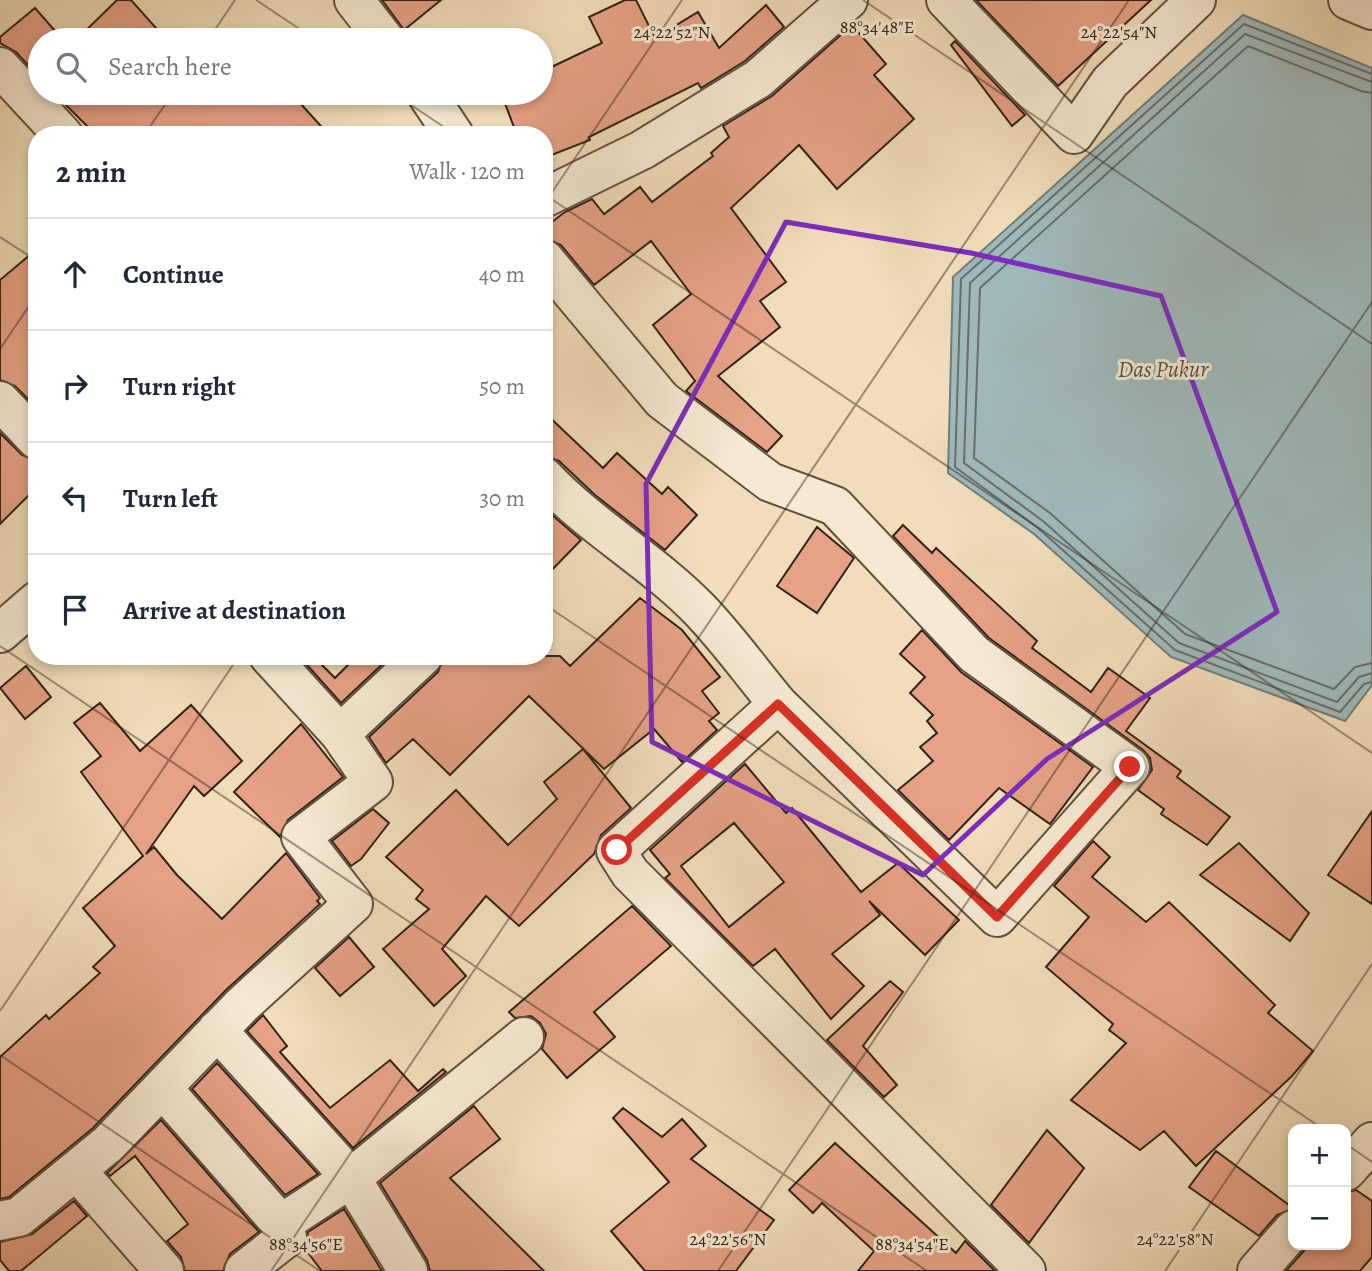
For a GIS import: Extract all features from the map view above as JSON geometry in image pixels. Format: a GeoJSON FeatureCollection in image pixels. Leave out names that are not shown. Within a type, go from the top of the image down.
{"type":"FeatureCollection","features":[{"type":"Feature","properties":{"kind":"street"},"geometry":{"type":"LineString","coordinates":[[354,0],[376,28]]}},
{"type":"Feature","properties":{"kind":"street"},"geometry":{"type":"LineString","coordinates":[[553,194],[642,150],[758,79],[848,0]]}},
{"type":"Feature","properties":{"kind":"street"},"geometry":{"type":"LineString","coordinates":[[946,0],[1074,134],[1110,82],[1196,0]]}},
{"type":"Feature","properties":{"kind":"street"},"geometry":{"type":"LineString","coordinates":[[1348,0],[1372,10]]}},
{"type":"Feature","properties":{"kind":"street"},"geometry":{"type":"LineString","coordinates":[[0,67],[28,97]]}},
{"type":"Feature","properties":{"kind":"street"},"geometry":{"type":"LineString","coordinates":[[35,105],[55,126]]}},
{"type":"Feature","properties":{"kind":"street"},"geometry":{"type":"LineString","coordinates":[[434,105],[448,126]]}},
{"type":"Feature","properties":{"kind":"street"},"geometry":{"type":"LineString","coordinates":[[553,270],[662,400],[770,482],[835,506],[974,654],[1130,767],[997,917],[778,704],[699,609],[553,486]]}},
{"type":"Feature","properties":{"kind":"street"},"geometry":{"type":"LineString","coordinates":[[0,401],[28,431]]}},
{"type":"Feature","properties":{"kind":"street"},"geometry":{"type":"LineString","coordinates":[[0,633],[28,609]]}},
{"type":"Feature","properties":{"kind":"street"},"geometry":{"type":"LineString","coordinates":[[0,1221],[19,1217],[76,1170],[163,1089],[217,1030],[353,904],[301,837],[373,782],[340,734],[277,665]]}},
{"type":"Feature","properties":{"kind":"street"},"geometry":{"type":"LineString","coordinates":[[340,734],[413,665]]}},
{"type":"Feature","properties":{"kind":"street"},"geometry":{"type":"LineString","coordinates":[[778,704],[617,850],[630,873],[1026,1271]]}},
{"type":"Feature","properties":{"kind":"street"},"geometry":{"type":"LineString","coordinates":[[217,1030],[351,1178],[408,1271]]}},
{"type":"Feature","properties":{"kind":"street"},"geometry":{"type":"LineString","coordinates":[[281,1224],[351,1178],[524,1037]]}},
{"type":"Feature","properties":{"kind":"street"},"geometry":{"type":"LineString","coordinates":[[163,1089],[281,1224],[286,1237],[244,1271]]}},
{"type":"Feature","properties":{"kind":"street"},"geometry":{"type":"LineString","coordinates":[[1351,1165],[1372,1142]]}},
{"type":"Feature","properties":{"kind":"street"},"geometry":{"type":"LineString","coordinates":[[76,1170],[164,1271]]}},
{"type":"Feature","properties":{"kind":"street"},"geometry":{"type":"LineString","coordinates":[[1257,1271],[1288,1236]]}},
{"type":"Feature","properties":{"kind":"highlighted area"},"geometry":{"type":"Polygon","coordinates":[[[786,222],[971,253],[1161,296],[1277,612],[1047,759],[923,875],[652,742],[646,484],[786,222]]]}},
{"type":"Feature","properties":{"kind":"water","name":"Das Pukur"},"geometry":{"type":"Polygon","coordinates":[[[1243,15],[1372,68],[1372,685],[1345,721],[1171,657],[1034,534],[948,473],[953,277],[1243,15]]]}},
{"type":"Feature","properties":{"kind":"building"},"geometry":{"type":"Polygon","coordinates":[[[117,0],[131,0],[156,28],[88,28],[117,0]]]}},
{"type":"Feature","properties":{"kind":"building"},"geometry":{"type":"Polygon","coordinates":[[[382,0],[441,0],[406,28],[403,28],[382,0]]]}},
{"type":"Feature","properties":{"kind":"building"},"geometry":{"type":"Polygon","coordinates":[[[625,0],[636,0],[655,38],[698,12],[719,48],[766,5],[784,27],[745,61],[701,88],[698,83],[589,137],[590,140],[553,154],[553,126],[514,126],[506,105],[553,105],[553,66],[602,43],[589,17],[625,0]]]}},
{"type":"Feature","properties":{"kind":"building"},"geometry":{"type":"Polygon","coordinates":[[[976,0],[1151,0],[1058,86],[976,0]]]}},
{"type":"Feature","properties":{"kind":"building"},"geometry":{"type":"Polygon","coordinates":[[[35,8],[52,28],[28,28],[28,65],[16,52],[0,43],[0,37],[35,8]]]}},
{"type":"Feature","properties":{"kind":"building"},"geometry":{"type":"Polygon","coordinates":[[[852,25],[886,64],[874,75],[914,119],[837,189],[799,145],[731,208],[786,282],[760,301],[780,327],[718,376],[782,436],[767,452],[686,391],[695,381],[653,325],[691,294],[651,241],[594,285],[561,245],[553,242],[553,221],[592,199],[604,214],[640,187],[652,202],[713,156],[711,153],[729,137],[723,126],[772,96],[852,25]]]}},
{"type":"Feature","properties":{"kind":"building"},"geometry":{"type":"Polygon","coordinates":[[[955,41],[1025,115],[1012,126],[951,45],[955,41]]]}},
{"type":"Feature","properties":{"kind":"building"},"geometry":{"type":"Polygon","coordinates":[[[66,105],[302,105],[321,126],[87,126],[66,105]]]}},
{"type":"Feature","properties":{"kind":"building"},"geometry":{"type":"Polygon","coordinates":[[[28,257],[28,399],[15,386],[0,380],[0,280],[28,257]]]}},
{"type":"Feature","properties":{"kind":"building"},"geometry":{"type":"Polygon","coordinates":[[[553,421],[603,468],[617,453],[662,494],[668,487],[697,515],[665,550],[595,495],[559,461],[553,459],[553,421]]]}},
{"type":"Feature","properties":{"kind":"building"},"geometry":{"type":"Polygon","coordinates":[[[0,433],[22,455],[28,457],[28,496],[0,524],[0,433]]]}},
{"type":"Feature","properties":{"kind":"building"},"geometry":{"type":"Polygon","coordinates":[[[553,516],[581,540],[553,569],[553,516]]]}},
{"type":"Feature","properties":{"kind":"building"},"geometry":{"type":"Polygon","coordinates":[[[903,525],[932,553],[936,548],[1037,641],[1032,648],[1091,692],[1108,668],[1150,698],[1126,731],[1181,771],[1177,777],[1230,817],[1207,845],[1161,814],[1164,809],[1138,790],[1152,770],[1150,758],[1143,750],[989,638],[893,536],[903,525]]]}},
{"type":"Feature","properties":{"kind":"building"},"geometry":{"type":"Polygon","coordinates":[[[817,527],[854,558],[817,613],[777,586],[817,527]]]}},
{"type":"Feature","properties":{"kind":"building"},"geometry":{"type":"Polygon","coordinates":[[[640,598],[682,630],[720,677],[702,691],[719,713],[709,721],[717,730],[682,762],[654,729],[604,769],[529,696],[450,775],[413,739],[386,763],[369,737],[438,672],[441,665],[553,665],[553,656],[560,656],[570,666],[640,598]]]}},
{"type":"Feature","properties":{"kind":"building"},"geometry":{"type":"Polygon","coordinates":[[[922,630],[961,672],[1093,767],[1050,824],[999,788],[949,840],[898,790],[933,761],[920,747],[937,733],[927,721],[933,715],[910,693],[925,677],[900,654],[922,630]]]}},
{"type":"Feature","properties":{"kind":"building"},"geometry":{"type":"Polygon","coordinates":[[[307,665],[322,665],[335,678],[348,665],[381,665],[341,703],[307,665]]]}},
{"type":"Feature","properties":{"kind":"building"},"geometry":{"type":"Polygon","coordinates":[[[26,666],[51,697],[25,719],[0,688],[26,666]]]}},
{"type":"Feature","properties":{"kind":"building"},"geometry":{"type":"Polygon","coordinates":[[[100,703],[140,751],[191,705],[242,761],[204,796],[194,786],[146,854],[154,847],[177,875],[222,919],[286,853],[320,898],[317,901],[320,904],[226,990],[93,1128],[9,1197],[0,1199],[0,1057],[46,1015],[49,1019],[100,973],[93,967],[115,946],[83,908],[143,856],[81,772],[101,756],[74,723],[100,703]]]}},
{"type":"Feature","properties":{"kind":"building"},"geometry":{"type":"Polygon","coordinates":[[[301,724],[343,777],[288,820],[280,837],[234,792],[301,724]]]}},
{"type":"Feature","properties":{"kind":"building"},"geometry":{"type":"Polygon","coordinates":[[[583,749],[631,808],[601,835],[594,854],[519,926],[486,896],[442,949],[466,976],[434,1006],[383,949],[429,909],[416,899],[423,890],[386,857],[456,790],[508,845],[557,799],[544,782],[583,749]]]}},
{"type":"Feature","properties":{"kind":"building"},"geometry":{"type":"Polygon","coordinates":[[[745,764],[786,813],[792,808],[861,892],[898,863],[959,920],[925,955],[869,901],[880,915],[832,954],[864,986],[831,1019],[775,949],[753,966],[665,878],[670,874],[650,850],[745,764]],[[734,823],[681,866],[729,927],[784,882],[734,823]]]}},
{"type":"Feature","properties":{"kind":"building"},"geometry":{"type":"Polygon","coordinates":[[[373,809],[389,823],[361,859],[351,866],[332,841],[373,809]]]}},
{"type":"Feature","properties":{"kind":"building"},"geometry":{"type":"Polygon","coordinates":[[[1372,811],[1372,904],[1328,875],[1372,811]]]}},
{"type":"Feature","properties":{"kind":"building"},"geometry":{"type":"Polygon","coordinates":[[[1093,841],[1110,857],[1092,877],[1146,922],[1169,902],[1275,1005],[1268,1013],[1313,1051],[1292,1076],[1196,1166],[1164,1131],[1140,1150],[1071,1100],[1126,1043],[1109,1030],[1113,1024],[1046,967],[1089,917],[1054,886],[1093,841]]]}},
{"type":"Feature","properties":{"kind":"building"},"geometry":{"type":"Polygon","coordinates":[[[1239,843],[1309,913],[1290,941],[1200,875],[1239,843]]]}},
{"type":"Feature","properties":{"kind":"building"},"geometry":{"type":"Polygon","coordinates":[[[632,906],[671,946],[594,1012],[615,1037],[567,1078],[542,1049],[546,1034],[540,1023],[531,1016],[515,1018],[509,1012],[632,906]]]}},
{"type":"Feature","properties":{"kind":"building"},"geometry":{"type":"Polygon","coordinates":[[[349,937],[374,967],[340,996],[315,968],[349,937]]]}},
{"type":"Feature","properties":{"kind":"building"},"geometry":{"type":"Polygon","coordinates":[[[890,981],[903,992],[863,1046],[897,1085],[884,1097],[827,1040],[890,981]]]}},
{"type":"Feature","properties":{"kind":"building"},"geometry":{"type":"Polygon","coordinates":[[[263,1015],[287,1046],[280,1052],[330,1108],[390,1060],[418,1091],[443,1069],[446,1072],[353,1148],[247,1031],[263,1015]]]}},
{"type":"Feature","properties":{"kind":"building"},"geometry":{"type":"Polygon","coordinates":[[[217,1063],[318,1174],[285,1195],[192,1089],[217,1063]]]}},
{"type":"Feature","properties":{"kind":"building"},"geometry":{"type":"Polygon","coordinates":[[[474,1106],[500,1139],[450,1178],[544,1271],[430,1271],[427,1260],[380,1183],[474,1106]]]}},
{"type":"Feature","properties":{"kind":"building"},"geometry":{"type":"Polygon","coordinates":[[[623,1108],[662,1137],[682,1119],[706,1146],[691,1159],[774,1220],[736,1271],[645,1271],[611,1231],[669,1182],[613,1118],[623,1108]]]}},
{"type":"Feature","properties":{"kind":"building"},"geometry":{"type":"Polygon","coordinates":[[[161,1120],[259,1232],[230,1254],[223,1271],[185,1271],[181,1257],[167,1241],[188,1224],[135,1156],[110,1176],[107,1173],[161,1120]]]}},
{"type":"Feature","properties":{"kind":"building"},"geometry":{"type":"Polygon","coordinates":[[[1047,1130],[1084,1168],[1029,1243],[991,1205],[1047,1130]]]}},
{"type":"Feature","properties":{"kind":"building"},"geometry":{"type":"Polygon","coordinates":[[[835,1143],[956,1253],[965,1241],[995,1271],[858,1271],[874,1251],[822,1203],[813,1213],[789,1190],[835,1143]]]}},
{"type":"Feature","properties":{"kind":"building"},"geometry":{"type":"Polygon","coordinates":[[[1216,1151],[1288,1204],[1288,1211],[1277,1215],[1259,1236],[1189,1187],[1216,1151]]]}},
{"type":"Feature","properties":{"kind":"building"},"geometry":{"type":"Polygon","coordinates":[[[1356,1190],[1372,1201],[1372,1257],[1360,1271],[1286,1271],[1305,1250],[1351,1250],[1351,1191],[1356,1190]]]}},
{"type":"Feature","properties":{"kind":"building"},"geometry":{"type":"Polygon","coordinates":[[[74,1201],[87,1216],[21,1271],[9,1271],[0,1260],[0,1242],[32,1234],[74,1201]]]}},
{"type":"Feature","properties":{"kind":"building"},"geometry":{"type":"Polygon","coordinates":[[[344,1209],[382,1271],[322,1271],[305,1249],[308,1232],[344,1209]]]}},
{"type":"Feature","properties":{"kind":"route"},"geometry":{"type":"LineString","coordinates":[[617,850],[778,704],[997,917],[1130,767]]}}]}
